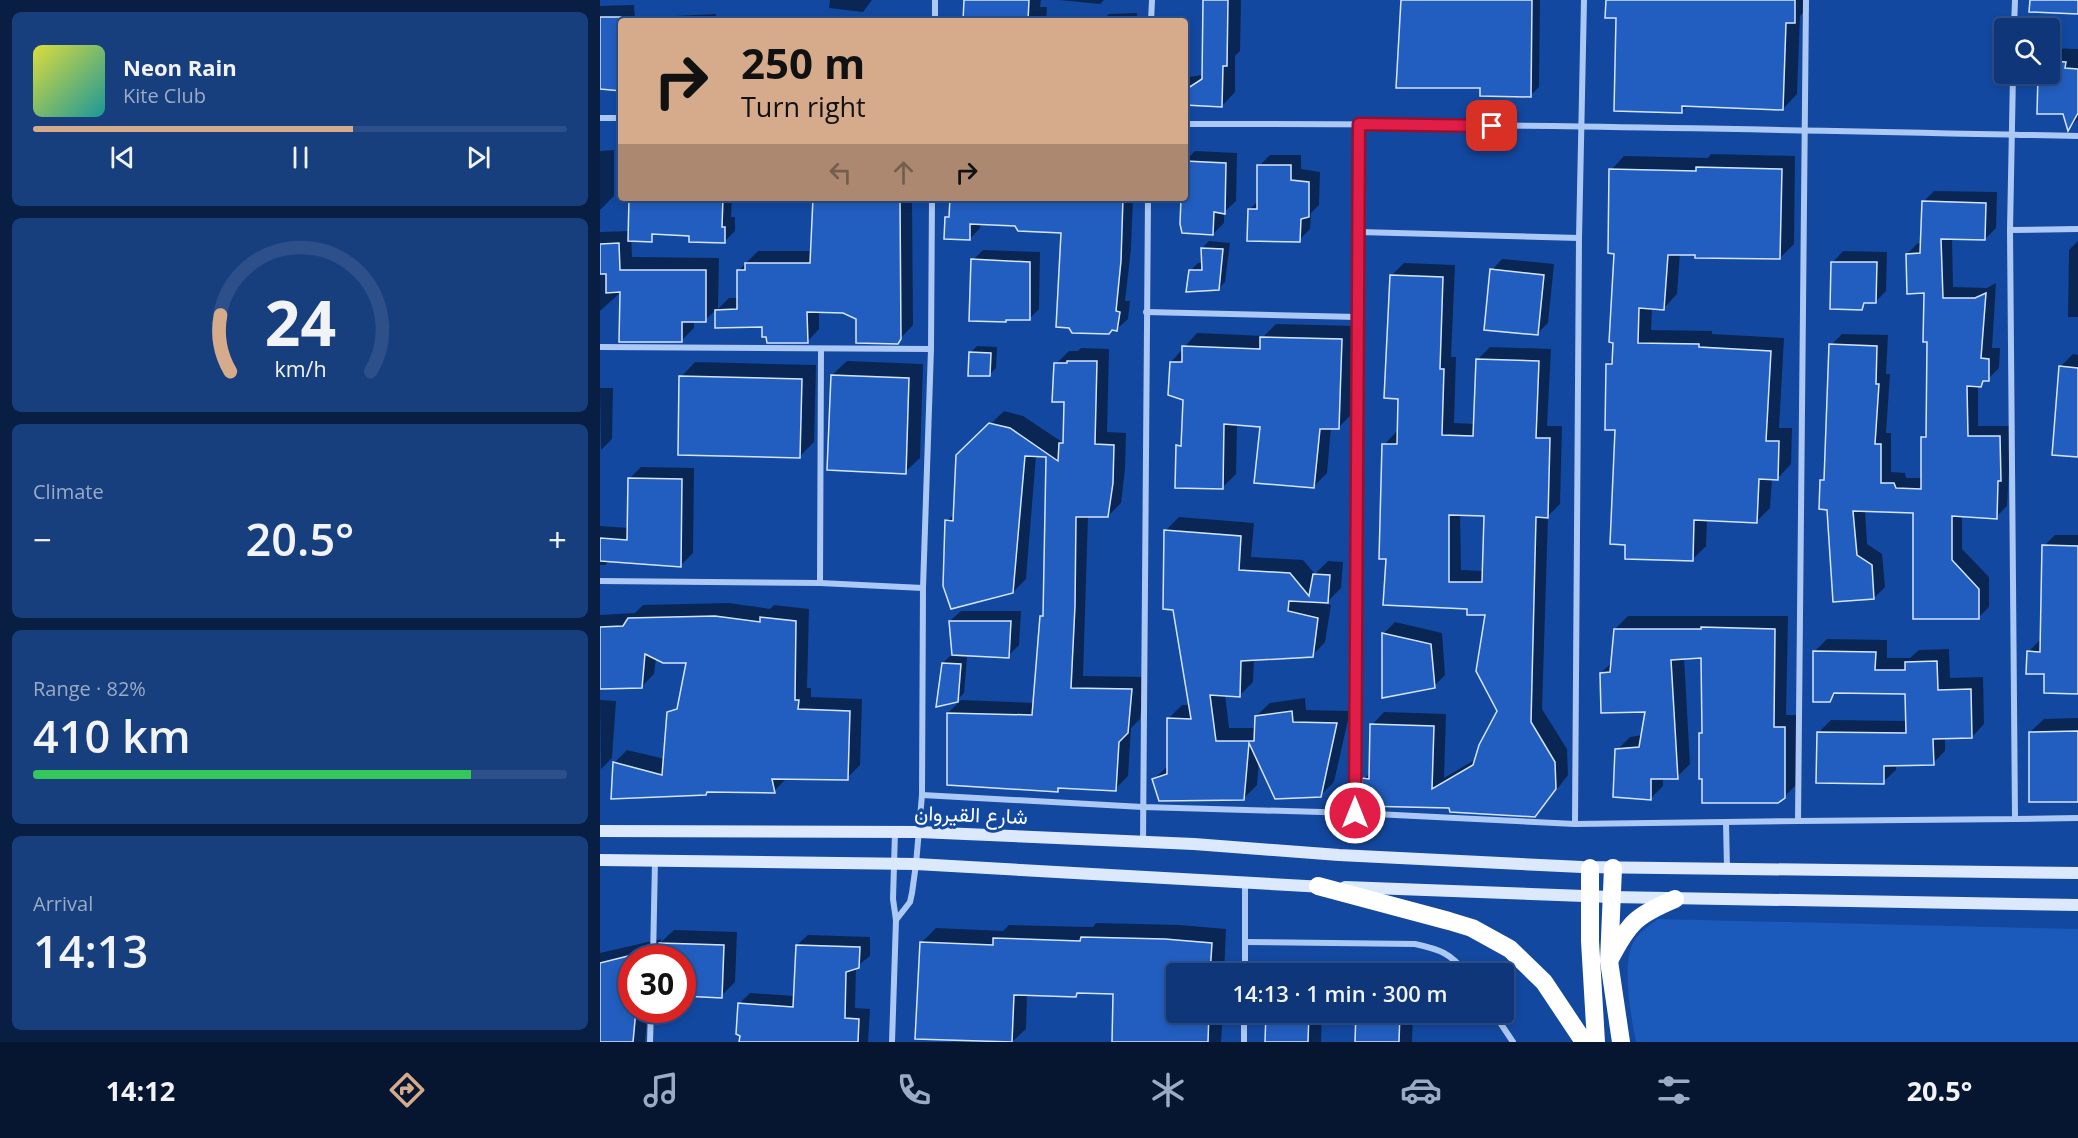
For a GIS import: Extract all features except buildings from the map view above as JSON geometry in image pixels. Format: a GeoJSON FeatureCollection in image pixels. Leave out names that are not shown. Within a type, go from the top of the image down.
{"type":"FeatureCollection","features":[{"type":"Feature","properties":{"kind":"highway"},"geometry":{"type":"LineString","coordinates":[[1590,868],[1590,941],[1596,1042]]}},
{"type":"Feature","properties":{"kind":"highway"},"geometry":{"type":"LineString","coordinates":[[1613,868],[1609,961],[1621,1042]]}},
{"type":"Feature","properties":{"kind":"highway"},"geometry":{"type":"LineString","coordinates":[[1318,886],[1472,928],[1510,949],[1544,982],[1584,1042]]}},
{"type":"Feature","properties":{"kind":"highway"},"geometry":{"type":"LineString","coordinates":[[1609,961],[1622,936],[1638,918],[1647,910],[1675,899]]}},
{"type":"Feature","properties":{"kind":"main road","name":"شارع القيروان"},"geometry":{"type":"LineString","coordinates":[[600,831],[919,832],[1143,842],[1590,868],[2078,873]]}},
{"type":"Feature","properties":{"kind":"main road"},"geometry":{"type":"LineString","coordinates":[[600,860],[916,864],[1318,886],[1675,899],[2078,904]]}},
{"type":"Feature","properties":{"kind":"street"},"geometry":{"type":"LineString","coordinates":[[934,18],[935,0]]}},
{"type":"Feature","properties":{"kind":"street"},"geometry":{"type":"LineString","coordinates":[[1151,18],[1152,0]]}},
{"type":"Feature","properties":{"kind":"street"},"geometry":{"type":"LineString","coordinates":[[1575,824],[1579,238],[1584,0]]}},
{"type":"Feature","properties":{"kind":"street"},"geometry":{"type":"LineString","coordinates":[[1798,821],[1806,0]]}},
{"type":"Feature","properties":{"kind":"street"},"geometry":{"type":"LineString","coordinates":[[2014,18],[2015,0]]}},
{"type":"Feature","properties":{"kind":"street"},"geometry":{"type":"LineString","coordinates":[[2013,84],[2010,230],[2015,819]]}},
{"type":"Feature","properties":{"kind":"street"},"geometry":{"type":"LineString","coordinates":[[600,118],[618,118]]}},
{"type":"Feature","properties":{"kind":"street"},"geometry":{"type":"LineString","coordinates":[[1188,124],[1804,129],[2078,136]]}},
{"type":"Feature","properties":{"kind":"street"},"geometry":{"type":"LineString","coordinates":[[1355,813],[1359,124]]}},
{"type":"Feature","properties":{"kind":"street"},"geometry":{"type":"LineString","coordinates":[[896,920],[910,902],[922,795],[923,588],[931,349],[933,201]]}},
{"type":"Feature","properties":{"kind":"street"},"geometry":{"type":"LineString","coordinates":[[1143,842],[1148,201]]}},
{"type":"Feature","properties":{"kind":"street"},"geometry":{"type":"LineString","coordinates":[[2010,230],[2078,229]]}},
{"type":"Feature","properties":{"kind":"street"},"geometry":{"type":"LineString","coordinates":[[1359,232],[1579,238]]}},
{"type":"Feature","properties":{"kind":"street"},"geometry":{"type":"LineString","coordinates":[[1146,312],[1357,317]]}},
{"type":"Feature","properties":{"kind":"street"},"geometry":{"type":"LineString","coordinates":[[600,347],[931,349]]}},
{"type":"Feature","properties":{"kind":"street"},"geometry":{"type":"LineString","coordinates":[[819,583],[822,350]]}},
{"type":"Feature","properties":{"kind":"street"},"geometry":{"type":"LineString","coordinates":[[600,581],[819,583],[923,588]]}},
{"type":"Feature","properties":{"kind":"street"},"geometry":{"type":"LineString","coordinates":[[922,795],[1143,807],[1355,813],[1575,824],[2078,818]]}},
{"type":"Feature","properties":{"kind":"street"},"geometry":{"type":"LineString","coordinates":[[1726,822],[1727,870]]}},
{"type":"Feature","properties":{"kind":"street"},"geometry":{"type":"LineString","coordinates":[[892,1042],[896,920],[893,899],[895,832]]}},
{"type":"Feature","properties":{"kind":"street"},"geometry":{"type":"LineString","coordinates":[[652,945],[655,861]]}},
{"type":"Feature","properties":{"kind":"street"},"geometry":{"type":"LineString","coordinates":[[1245,882],[1245,963]]}},
{"type":"Feature","properties":{"kind":"street"},"geometry":{"type":"LineString","coordinates":[[1245,942],[1415,944],[1436,948],[1458,963]]}},
{"type":"Feature","properties":{"kind":"street"},"geometry":{"type":"LineString","coordinates":[[650,1042],[651,1023]]}},
{"type":"Feature","properties":{"kind":"street"},"geometry":{"type":"LineString","coordinates":[[1244,1023],[1244,1042]]}},
{"type":"Feature","properties":{"kind":"street"},"geometry":{"type":"LineString","coordinates":[[1500,1023],[1513,1042]]}},
{"type":"Feature","properties":{"kind":"shaded area"},"geometry":{"type":"Polygon","coordinates":[[[1658,919],[2078,929],[2078,1042],[1636,1042],[1628,990],[1630,950],[1639,934],[1658,919]]]}},
{"type":"Feature","properties":{"kind":"route"},"geometry":{"type":"LineString","coordinates":[[1355,813],[1359,124],[1492,126]]}}]}
